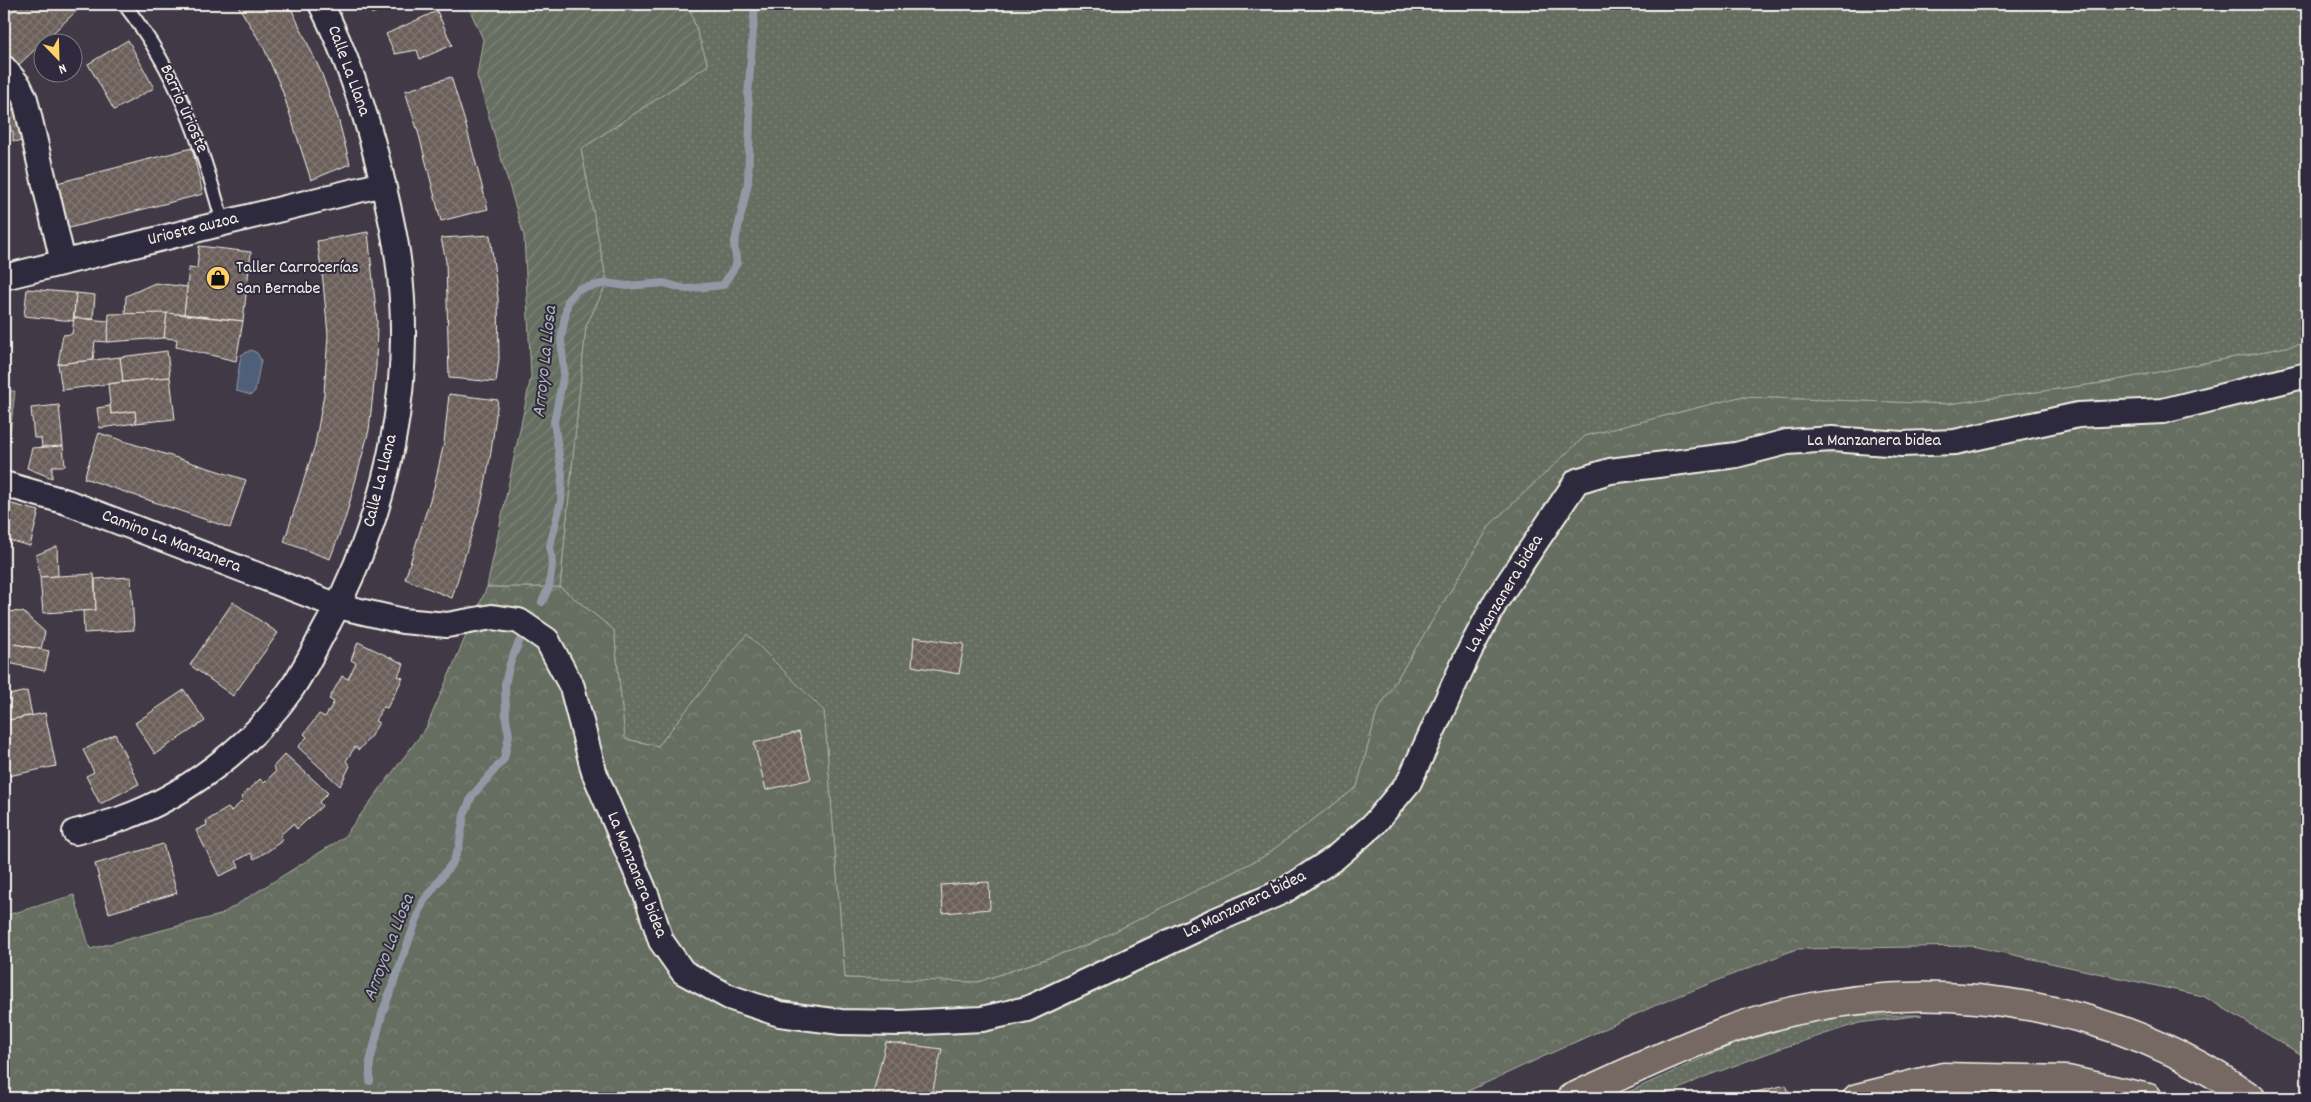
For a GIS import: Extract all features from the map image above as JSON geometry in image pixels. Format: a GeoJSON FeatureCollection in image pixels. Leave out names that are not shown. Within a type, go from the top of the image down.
{"type":"FeatureCollection","features":[{"type":"Feature","properties":{"kind":"highway"},"geometry":{"type":"LineString","coordinates":[[1571,1098],[1707,1038],[1792,1012],[1867,998],[1951,996],[2029,1005],[2091,1021],[2144,1038],[2231,1084],[2251,1098]]}},
{"type":"Feature","properties":{"kind":"highway"},"geometry":{"type":"LineString","coordinates":[[1857,1098],[1942,1077],[2067,1080],[2148,1098]]}},
{"type":"Feature","properties":{"kind":"street","name":"Calle La Llana"},"geometry":{"type":"LineString","coordinates":[[75,832],[124,818],[162,800],[210,771],[254,733],[290,691],[338,606],[365,543],[384,484],[398,404],[403,323],[398,259],[383,184],[356,86],[340,42],[321,4]]}},
{"type":"Feature","properties":{"kind":"street"},"geometry":{"type":"LineString","coordinates":[[4,68],[19,86],[26,99],[63,262]]}},
{"type":"Feature","properties":{"kind":"street","name":"Urioste auzoa"},"geometry":{"type":"LineString","coordinates":[[4,277],[383,184]]}},
{"type":"Feature","properties":{"kind":"street","name":"La Manzanera bidea"},"geometry":{"type":"LineString","coordinates":[[338,606],[403,621],[447,625],[492,617],[519,621],[547,640],[572,687],[594,772],[647,897],[661,941],[683,972],[729,997],[780,1014],[849,1022],[901,1023],[982,1019],[1027,1009],[1214,921],[1284,891],[1335,858],[1374,824],[1409,782],[1470,650],[1496,601],[1577,481],[1610,471],[1736,455],[1787,442],[1832,439],[1902,444],[1955,442],[2078,416],[2163,411],[2307,376]]}},
{"type":"Feature","properties":{"kind":"street","name":"Camino La Manzanera"},"geometry":{"type":"LineString","coordinates":[[4,484],[67,502],[338,606]]}},
{"type":"Feature","properties":{"kind":"lane","name":"Barrio Urioste"},"geometry":{"type":"LineString","coordinates":[[124,4],[155,49],[190,117],[223,223]]}},
{"type":"Feature","properties":{"kind":"green space"},"geometry":{"type":"Polygon","coordinates":[[[367,4],[393,4],[372,14],[367,4]]]}},
{"type":"Feature","properties":{"kind":"green space"},"geometry":{"type":"Polygon","coordinates":[[[467,4],[688,4],[708,65],[581,149],[607,283],[586,326],[560,587],[487,587],[531,377],[524,236],[477,76],[483,39],[467,4]]]}},
{"type":"Feature","properties":{"kind":"green space"},"geometry":{"type":"Polygon","coordinates":[[[688,4],[2307,4],[2307,343],[2102,383],[1949,404],[1740,397],[1585,436],[1491,524],[1377,712],[1357,787],[1263,857],[1090,944],[978,982],[845,978],[824,711],[747,635],[659,746],[625,739],[614,630],[560,587],[586,326],[607,283],[581,149],[708,65],[688,4]]]}},
{"type":"Feature","properties":{"kind":"green space"},"geometry":{"type":"Polygon","coordinates":[[[2307,343],[2307,1058],[2203,996],[1972,946],[1796,949],[1654,1006],[1453,1098],[4,1098],[4,916],[74,895],[90,949],[220,915],[343,838],[426,728],[487,587],[560,587],[614,630],[625,739],[658,746],[747,634],[824,711],[845,978],[978,982],[1090,944],[1263,857],[1357,787],[1377,712],[1491,524],[1585,436],[1740,397],[1949,404],[2102,383],[2307,343]]]}},
{"type":"Feature","properties":{"kind":"green space"},"geometry":{"type":"Polygon","coordinates":[[[8,391],[15,391],[7,459],[4,458],[4,433],[8,391]]]}},
{"type":"Feature","properties":{"kind":"green space"},"geometry":{"type":"Polygon","coordinates":[[[1854,1015],[1922,1015],[1859,1023],[1782,1048],[1704,1077],[1661,1098],[1615,1098],[1736,1043],[1795,1026],[1854,1015]]]}},
{"type":"Feature","properties":{"kind":"water"},"geometry":{"type":"Polygon","coordinates":[[[251,350],[257,353],[261,360],[255,391],[251,395],[237,391],[236,387],[241,355],[251,350]]]}},
{"type":"Feature","properties":{"kind":"building"},"geometry":{"type":"Polygon","coordinates":[[[20,4],[84,4],[54,32],[32,32],[32,52],[13,70],[4,60],[4,19],[20,4]]]}},
{"type":"Feature","properties":{"kind":"building"},"geometry":{"type":"Polygon","coordinates":[[[237,4],[289,4],[321,72],[338,118],[350,164],[311,180],[282,90],[264,48],[237,4]]]}},
{"type":"Feature","properties":{"kind":"building"},"geometry":{"type":"Polygon","coordinates":[[[437,11],[452,45],[420,59],[417,50],[395,54],[386,34],[437,11]]]}},
{"type":"Feature","properties":{"kind":"building"},"geometry":{"type":"Polygon","coordinates":[[[128,40],[154,88],[114,110],[88,64],[128,40]]]}},
{"type":"Feature","properties":{"kind":"building"},"geometry":{"type":"Polygon","coordinates":[[[451,77],[488,209],[441,221],[419,135],[405,91],[451,77]]]}},
{"type":"Feature","properties":{"kind":"building"},"geometry":{"type":"Polygon","coordinates":[[[4,109],[21,110],[29,142],[13,141],[13,131],[4,131],[4,109]]]}},
{"type":"Feature","properties":{"kind":"building"},"geometry":{"type":"Polygon","coordinates":[[[4,143],[6,143],[6,170],[4,169],[4,143]]]}},
{"type":"Feature","properties":{"kind":"building"},"geometry":{"type":"Polygon","coordinates":[[[192,148],[203,194],[69,228],[57,183],[192,148]]]}},
{"type":"Feature","properties":{"kind":"building"},"geometry":{"type":"Polygon","coordinates":[[[368,232],[377,321],[376,366],[369,430],[346,516],[330,559],[284,542],[315,445],[324,394],[328,335],[317,241],[368,232]]]}},
{"type":"Feature","properties":{"kind":"building"},"geometry":{"type":"Polygon","coordinates":[[[490,235],[498,298],[499,359],[496,382],[449,378],[446,261],[441,238],[490,235]]]}},
{"type":"Feature","properties":{"kind":"building","name":"Taller Carrocerías San Bernabe"},"geometry":{"type":"Polygon","coordinates":[[[199,246],[251,252],[243,321],[184,314],[189,268],[197,269],[199,246]]]}},
{"type":"Feature","properties":{"kind":"building"},"geometry":{"type":"Polygon","coordinates":[[[155,283],[187,287],[184,314],[125,314],[126,296],[155,283]]]}},
{"type":"Feature","properties":{"kind":"building"},"geometry":{"type":"Polygon","coordinates":[[[27,289],[76,293],[73,321],[24,316],[27,289]]]}},
{"type":"Feature","properties":{"kind":"building"},"geometry":{"type":"Polygon","coordinates":[[[76,293],[95,295],[93,319],[74,318],[76,293]]]}},
{"type":"Feature","properties":{"kind":"building"},"geometry":{"type":"Polygon","coordinates":[[[167,313],[164,338],[107,342],[109,314],[167,313]]]}},
{"type":"Feature","properties":{"kind":"building"},"geometry":{"type":"Polygon","coordinates":[[[167,313],[243,321],[236,361],[176,347],[177,339],[164,338],[167,313]]]}},
{"type":"Feature","properties":{"kind":"building"},"geometry":{"type":"Polygon","coordinates":[[[74,318],[109,321],[107,342],[95,341],[93,360],[58,364],[63,335],[72,334],[74,318]]]}},
{"type":"Feature","properties":{"kind":"building"},"geometry":{"type":"Polygon","coordinates":[[[167,351],[170,377],[123,382],[120,357],[167,351]]]}},
{"type":"Feature","properties":{"kind":"building"},"geometry":{"type":"Polygon","coordinates":[[[120,357],[123,382],[62,390],[58,364],[120,357]]]}},
{"type":"Feature","properties":{"kind":"building"},"geometry":{"type":"Polygon","coordinates":[[[170,377],[175,419],[136,423],[135,411],[111,414],[108,384],[170,377]]]}},
{"type":"Feature","properties":{"kind":"building"},"geometry":{"type":"Polygon","coordinates":[[[449,394],[498,400],[482,500],[452,598],[405,579],[434,487],[444,443],[449,394]]]}},
{"type":"Feature","properties":{"kind":"building"},"geometry":{"type":"Polygon","coordinates":[[[59,405],[63,446],[42,447],[41,438],[34,438],[31,408],[59,405]]]}},
{"type":"Feature","properties":{"kind":"building"},"geometry":{"type":"Polygon","coordinates":[[[110,406],[111,414],[135,411],[136,423],[100,428],[97,408],[110,406]]]}},
{"type":"Feature","properties":{"kind":"building"},"geometry":{"type":"Polygon","coordinates":[[[99,433],[246,480],[230,528],[84,478],[99,433]]]}},
{"type":"Feature","properties":{"kind":"building"},"geometry":{"type":"Polygon","coordinates":[[[63,446],[65,466],[52,466],[52,478],[27,468],[32,448],[63,446]]]}},
{"type":"Feature","properties":{"kind":"building"},"geometry":{"type":"Polygon","coordinates":[[[4,502],[39,511],[30,546],[4,539],[4,502]]]}},
{"type":"Feature","properties":{"kind":"building"},"geometry":{"type":"Polygon","coordinates":[[[57,546],[58,576],[40,577],[36,555],[57,546]]]}},
{"type":"Feature","properties":{"kind":"building"},"geometry":{"type":"Polygon","coordinates":[[[94,574],[96,610],[43,613],[40,577],[94,574]]]}},
{"type":"Feature","properties":{"kind":"building"},"geometry":{"type":"Polygon","coordinates":[[[131,577],[134,630],[84,633],[83,611],[96,610],[95,579],[131,577]]]}},
{"type":"Feature","properties":{"kind":"building"},"geometry":{"type":"Polygon","coordinates":[[[233,602],[278,633],[233,696],[190,665],[233,602]]]}},
{"type":"Feature","properties":{"kind":"building"},"geometry":{"type":"Polygon","coordinates":[[[4,611],[23,612],[45,632],[41,649],[4,642],[4,611]]]}},
{"type":"Feature","properties":{"kind":"building"},"geometry":{"type":"Polygon","coordinates":[[[914,637],[964,644],[959,674],[912,666],[914,637]]]}},
{"type":"Feature","properties":{"kind":"building"},"geometry":{"type":"Polygon","coordinates":[[[4,642],[49,651],[45,671],[4,662],[4,642]]]}},
{"type":"Feature","properties":{"kind":"building"},"geometry":{"type":"Polygon","coordinates":[[[358,642],[404,664],[398,676],[403,678],[387,708],[383,707],[375,721],[379,723],[370,737],[359,750],[355,747],[346,761],[350,766],[340,786],[298,747],[307,737],[304,734],[319,714],[325,717],[334,702],[329,699],[342,676],[348,679],[356,663],[351,660],[358,642]]]}},
{"type":"Feature","properties":{"kind":"building"},"geometry":{"type":"Polygon","coordinates":[[[184,690],[205,721],[155,754],[135,723],[184,690]]]}},
{"type":"Feature","properties":{"kind":"building"},"geometry":{"type":"Polygon","coordinates":[[[27,691],[32,715],[6,721],[4,696],[27,691]]]}},
{"type":"Feature","properties":{"kind":"building"},"geometry":{"type":"Polygon","coordinates":[[[45,713],[56,766],[4,777],[4,721],[45,713]]]}},
{"type":"Feature","properties":{"kind":"building"},"geometry":{"type":"Polygon","coordinates":[[[799,732],[811,779],[766,790],[754,743],[799,732]]]}},
{"type":"Feature","properties":{"kind":"building"},"geometry":{"type":"Polygon","coordinates":[[[115,734],[139,784],[100,804],[86,776],[94,772],[83,750],[115,734]]]}},
{"type":"Feature","properties":{"kind":"building"},"geometry":{"type":"Polygon","coordinates":[[[285,754],[328,793],[319,802],[322,806],[297,829],[293,824],[280,835],[283,840],[268,851],[254,859],[251,853],[236,861],[239,867],[219,876],[196,830],[207,825],[206,821],[228,808],[231,811],[243,800],[241,797],[260,779],[264,783],[276,771],[273,767],[285,754]]]}},
{"type":"Feature","properties":{"kind":"building"},"geometry":{"type":"Polygon","coordinates":[[[163,844],[177,893],[109,913],[95,864],[163,844]]]}},
{"type":"Feature","properties":{"kind":"building"},"geometry":{"type":"Polygon","coordinates":[[[989,882],[990,909],[943,913],[941,885],[989,882]]]}},
{"type":"Feature","properties":{"kind":"building"},"geometry":{"type":"Polygon","coordinates":[[[886,1042],[942,1049],[931,1098],[872,1098],[886,1042]]]}},
{"type":"Feature","properties":{"kind":"building"},"geometry":{"type":"Polygon","coordinates":[[[1786,1085],[1791,1098],[1735,1098],[1738,1096],[1786,1085]]]}},
{"type":"Feature","properties":{"kind":"waterway","name":"Arroyo La Llosa"},"geometry":{"type":"LineString","coordinates":[[542,602],[549,587],[552,564],[550,546],[561,501],[562,475],[554,422],[564,373],[561,339],[568,300],[578,289],[607,283],[627,286],[664,283],[686,289],[723,285],[737,263],[734,246],[748,183],[750,118],[748,96],[755,4]]}},
{"type":"Feature","properties":{"kind":"waterway","name":"Arroyo La Llosa"},"geometry":{"type":"LineString","coordinates":[[370,1081],[370,1062],[382,1014],[423,902],[453,862],[459,847],[464,815],[472,796],[504,759],[509,735],[506,719],[505,684],[510,663],[519,642]]}},
{"type":"Feature","properties":{"kind":"place","name":"Taller Carrocerías San Bernabe"},"geometry":{"type":"Point","coordinates":[218,278]}}]}
